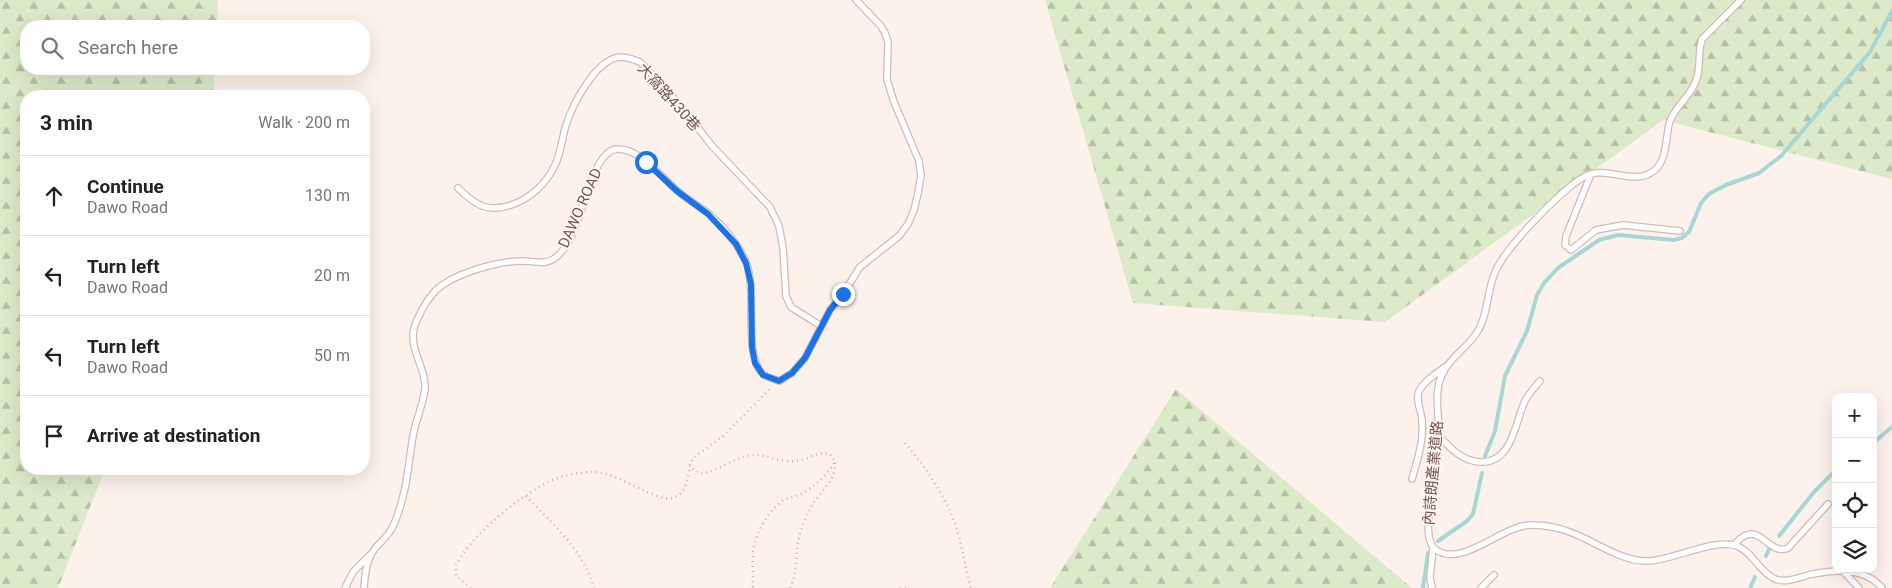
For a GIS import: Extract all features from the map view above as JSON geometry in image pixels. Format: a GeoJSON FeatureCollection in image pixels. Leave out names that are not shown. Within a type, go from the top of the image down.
{"type":"FeatureCollection","features":[{"type":"Feature","properties":{"kind":"lane"},"geometry":{"type":"LineString","coordinates":[[779,381],[792,373],[805,358],[830,310],[843,294],[860,267],[899,236],[908,224],[914,210],[921,176],[919,161],[894,102],[887,80],[888,42],[885,33],[882,26],[856,0]]}},
{"type":"Feature","properties":{"kind":"lane"},"geometry":{"type":"LineString","coordinates":[[1680,231],[1624,224],[1596,230],[1571,250],[1565,245],[1566,236],[1592,174],[1634,177],[1644,176],[1655,170],[1662,160],[1672,117],[1680,102],[1696,82],[1702,39],[1741,0]]}},
{"type":"Feature","properties":{"kind":"lane","name":"大窩路430巷"},"geometry":{"type":"LineString","coordinates":[[458,188],[472,202],[489,209],[504,208],[519,203],[542,186],[555,165],[574,102],[598,70],[609,61],[620,57],[631,58],[640,62],[681,106],[712,146],[770,207],[779,226],[783,248],[786,296],[791,308],[821,326]]}},
{"type":"Feature","properties":{"kind":"lane","name":"DAWO ROAD"},"geometry":{"type":"LineString","coordinates":[[364,588],[366,570],[373,552],[390,533],[398,516],[406,486],[412,442],[425,391],[425,379],[415,350],[413,337],[414,325],[424,304],[438,289],[467,274],[510,261],[546,262],[556,257],[563,250],[572,232],[584,204],[595,170],[604,155],[616,148],[631,152],[646,162],[677,191],[708,214],[736,244],[746,263],[751,284],[752,347],[755,363],[763,375],[779,381]]}},
{"type":"Feature","properties":{"kind":"lane","name":"內詩朗產業道路"},"geometry":{"type":"LineString","coordinates":[[1432,588],[1430,578],[1436,550],[1429,542],[1428,531],[1439,436],[1438,392],[1445,368],[1478,333],[1485,318],[1490,287],[1499,263],[1552,204],[1571,186],[1585,176],[1592,174]]}},
{"type":"Feature","properties":{"kind":"lane"},"geometry":{"type":"LineString","coordinates":[[1412,480],[1419,455],[1422,430],[1418,395],[1426,382],[1445,368]]}},
{"type":"Feature","properties":{"kind":"lane"},"geometry":{"type":"LineString","coordinates":[[1439,436],[1452,450],[1465,459],[1473,462],[1490,463],[1500,457],[1508,446],[1525,401],[1540,381]]}},
{"type":"Feature","properties":{"kind":"lane"},"geometry":{"type":"LineString","coordinates":[[1734,545],[1742,536],[1748,534],[1756,535],[1777,549],[1788,548],[1828,504]]}},
{"type":"Feature","properties":{"kind":"lane"},"geometry":{"type":"LineString","coordinates":[[1436,550],[1454,554],[1467,551],[1527,524],[1548,526],[1573,533],[1604,549],[1646,562],[1674,558],[1720,544],[1734,545],[1746,551],[1775,579],[1789,580],[1821,572],[1832,572]]}},
{"type":"Feature","properties":{"kind":"lane"},"geometry":{"type":"LineString","coordinates":[[345,588],[353,572],[373,552]]}},
{"type":"Feature","properties":{"kind":"lane"},"geometry":{"type":"LineString","coordinates":[[1845,573],[1859,588]]}},
{"type":"Feature","properties":{"kind":"lane"},"geometry":{"type":"LineString","coordinates":[[1860,573],[1868,576],[1882,588]]}},
{"type":"Feature","properties":{"kind":"lane"},"geometry":{"type":"LineString","coordinates":[[1481,588],[1494,575]]}},
{"type":"Feature","properties":{"kind":"path"},"geometry":{"type":"LineString","coordinates":[[470,588],[463,584],[456,576],[456,565],[471,543],[491,522],[526,496],[550,481],[576,473],[597,472],[612,475],[664,500],[674,498],[683,491],[693,458],[723,436],[779,381]]}},
{"type":"Feature","properties":{"kind":"path"},"geometry":{"type":"LineString","coordinates":[[905,443],[939,489],[953,518],[971,588]]}},
{"type":"Feature","properties":{"kind":"path"},"geometry":{"type":"LineString","coordinates":[[690,465],[694,470],[703,474],[718,469],[739,458],[752,455],[782,461],[798,461],[822,452],[830,454],[835,461],[836,470],[833,478],[814,500],[799,539],[795,572],[790,588]]}},
{"type":"Feature","properties":{"kind":"path"},"geometry":{"type":"LineString","coordinates":[[753,587],[753,551],[768,516],[776,505],[800,494],[821,479],[835,461]]}},
{"type":"Feature","properties":{"kind":"path"},"geometry":{"type":"LineString","coordinates":[[526,496],[579,554],[590,574],[594,588]]}},
{"type":"Feature","properties":{"kind":"path"},"geometry":{"type":"LineString","coordinates":[[900,588],[910,588]]}},
{"type":"Feature","properties":{"kind":"green space"},"geometry":{"type":"Polygon","coordinates":[[[0,0],[218,0],[217,20],[20,20],[20,75],[215,75],[213,90],[20,90],[20,475],[103,475],[58,588],[0,588],[0,0]]]}},
{"type":"Feature","properties":{"kind":"green space"},"geometry":{"type":"Polygon","coordinates":[[[1045,0],[1892,0],[1892,179],[1663,120],[1385,322],[1133,303],[1045,0]]]}},
{"type":"Feature","properties":{"kind":"green space"},"geometry":{"type":"Polygon","coordinates":[[[1176,389],[1412,588],[1050,588],[1176,389]]]}},
{"type":"Feature","properties":{"kind":"waterway"},"geometry":{"type":"LineString","coordinates":[[1485,456],[1495,431],[1505,376],[1527,331],[1537,295],[1544,283],[1558,268],[1599,240],[1618,235],[1674,240],[1682,238],[1689,232],[1701,203],[1709,194],[1726,185],[1759,173],[1781,156],[1870,52],[1892,11]]}},
{"type":"Feature","properties":{"kind":"waterway"},"geometry":{"type":"LineString","coordinates":[[1877,440],[1892,427]]}},
{"type":"Feature","properties":{"kind":"waterway"},"geometry":{"type":"LineString","coordinates":[[1438,541],[1467,521],[1473,514],[1482,473]]}},
{"type":"Feature","properties":{"kind":"waterway"},"geometry":{"type":"LineString","coordinates":[[1779,536],[1814,492],[1832,474]]}},
{"type":"Feature","properties":{"kind":"waterway"},"geometry":{"type":"LineString","coordinates":[[1766,556],[1770,547]]}},
{"type":"Feature","properties":{"kind":"waterway"},"geometry":{"type":"LineString","coordinates":[[1423,588],[1428,553]]}},
{"type":"Feature","properties":{"kind":"waterway"},"geometry":{"type":"LineString","coordinates":[[1750,588],[1755,577]]}},
{"type":"Feature","properties":{"kind":"route"},"geometry":{"type":"LineString","coordinates":[[646,162],[677,191],[708,214],[736,244],[746,263],[751,284],[752,347],[755,363],[763,375],[779,381],[792,373],[805,358],[830,310],[843,294]]}}]}
